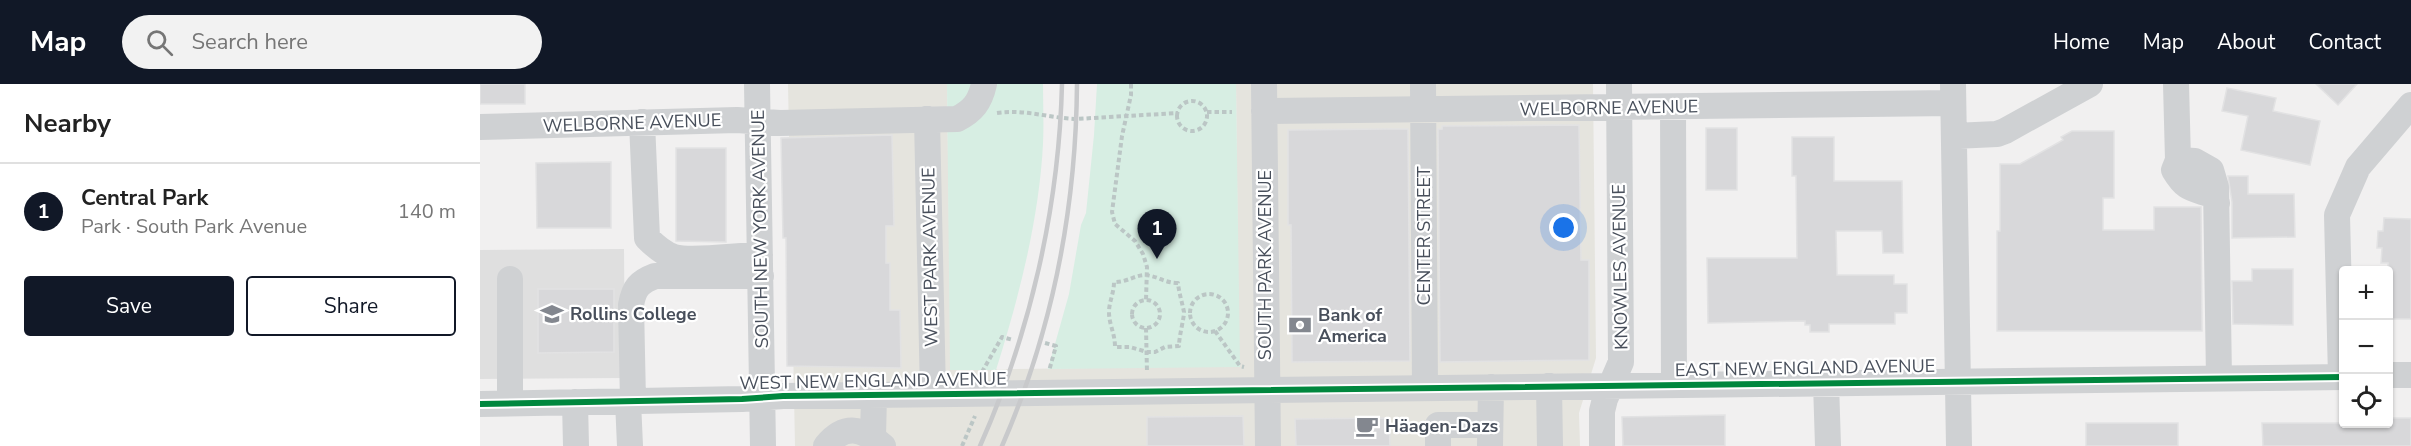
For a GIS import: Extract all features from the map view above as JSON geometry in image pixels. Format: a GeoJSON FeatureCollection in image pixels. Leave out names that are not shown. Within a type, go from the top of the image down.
{"type":"FeatureCollection","features":[{"type":"Feature","properties":{"kind":"street","name":"SOUTH NEW YORK AVENUE"},"geometry":{"type":"LineString","coordinates":[[757,84],[763,446]]}},
{"type":"Feature","properties":{"kind":"street","name":"WELBORNE AVENUE"},"geometry":{"type":"LineString","coordinates":[[480,127],[642,122],[758,121],[780,123],[957,119],[970,112],[976,105],[984,84]]}},
{"type":"Feature","properties":{"kind":"street","name":"SOUTH PARK AVENUE"},"geometry":{"type":"LineString","coordinates":[[1264,84],[1268,446]]}},
{"type":"Feature","properties":{"kind":"street","name":"CENTER STREET"},"geometry":{"type":"LineString","coordinates":[[1423,84],[1425,388]]}},
{"type":"Feature","properties":{"kind":"street"},"geometry":{"type":"LineString","coordinates":[[1954,136],[1996,134],[2005,131],[2090,84]]}},
{"type":"Feature","properties":{"kind":"street"},"geometry":{"type":"LineString","coordinates":[[2176,84],[2178,160],[2195,161],[2211,170],[2217,203],[2219,378]]}},
{"type":"Feature","properties":{"kind":"street","name":"WELBORNE AVENUE"},"geometry":{"type":"LineString","coordinates":[[1264,111],[1423,110],[1619,96],[1673,107],[1953,94]]}},
{"type":"Feature","properties":{"kind":"street"},"geometry":{"type":"LineString","coordinates":[[1953,94],[1959,446]]}},
{"type":"Feature","properties":{"kind":"street","name":"KNOWLES AVENUE"},"geometry":{"type":"LineString","coordinates":[[1602,446],[1602,411],[1621,362],[1619,96]]}},
{"type":"Feature","properties":{"kind":"street"},"geometry":{"type":"LineString","coordinates":[[2342,374],[2337,215],[2358,167],[2411,105]]}},
{"type":"Feature","properties":{"kind":"street"},"geometry":{"type":"LineString","coordinates":[[1673,107],[1674,385]]}},
{"type":"Feature","properties":{"kind":"street","name":"WEST PARK AVENUE"},"geometry":{"type":"LineString","coordinates":[[927,119],[933,394]]}},
{"type":"Feature","properties":{"kind":"street"},"geometry":{"type":"LineString","coordinates":[[642,122],[647,238],[656,247],[674,257],[715,258],[760,265]]}},
{"type":"Feature","properties":{"kind":"street"},"geometry":{"type":"LineString","coordinates":[[630,446],[632,305],[634,291],[641,281],[655,276],[760,265]]}},
{"type":"Feature","properties":{"kind":"street"},"geometry":{"type":"LineString","coordinates":[[510,279],[510,404]]}},
{"type":"Feature","properties":{"kind":"street"},"geometry":{"type":"LineString","coordinates":[[2393,375],[2411,375]]}},
{"type":"Feature","properties":{"kind":"street","name":"EAST NEW ENGLAND AVENUE"},"geometry":{"type":"LineString","coordinates":[[1267,390],[2339,377]]}},
{"type":"Feature","properties":{"kind":"street"},"geometry":{"type":"LineString","coordinates":[[1826,382],[1828,446]]}},
{"type":"Feature","properties":{"kind":"street"},"geometry":{"type":"LineString","coordinates":[[1438,446],[1437,425],[1490,435],[1491,387]]}},
{"type":"Feature","properties":{"kind":"street"},"geometry":{"type":"LineString","coordinates":[[1549,387],[1550,446]]}},
{"type":"Feature","properties":{"kind":"street","name":"WEST NEW ENGLAND AVENUE"},"geometry":{"type":"LineString","coordinates":[[480,404],[874,395],[1267,390]]}},
{"type":"Feature","properties":{"kind":"street"},"geometry":{"type":"LineString","coordinates":[[826,446],[835,435],[850,430],[878,442],[874,395]]}},
{"type":"Feature","properties":{"kind":"street"},"geometry":{"type":"LineString","coordinates":[[576,402],[576,446]]}},
{"type":"Feature","properties":{"kind":"path"},"geometry":{"type":"LineString","coordinates":[[1131,84],[1112,212],[1115,224],[1135,241],[1143,254],[1147,267],[1146,300]]}},
{"type":"Feature","properties":{"kind":"path"},"geometry":{"type":"LineString","coordinates":[[1192,101],[1201,104],[1207,112],[1204,126],[1191,131],[1179,123],[1178,113],[1183,105],[1192,101]]}},
{"type":"Feature","properties":{"kind":"path"},"geometry":{"type":"LineString","coordinates":[[986,114],[1025,111],[1061,119],[1076,119],[1178,113]]}},
{"type":"Feature","properties":{"kind":"path"},"geometry":{"type":"LineString","coordinates":[[1207,112],[1232,112]]}},
{"type":"Feature","properties":{"kind":"path"},"geometry":{"type":"LineString","coordinates":[[1187,314],[1179,296],[1178,282],[1165,282],[1152,275],[1135,276],[1128,282],[1114,282],[1114,295],[1109,308],[1109,323],[1114,333],[1114,347],[1130,347],[1155,352],[1165,347],[1179,346],[1179,333],[1187,314],[1195,300],[1206,294],[1218,296],[1223,300],[1228,312],[1220,328],[1208,332],[1197,328],[1187,314]]}},
{"type":"Feature","properties":{"kind":"path"},"geometry":{"type":"LineString","coordinates":[[1141,300],[1146,300],[1152,300],[1159,308],[1159,320],[1152,328],[1142,328],[1134,320],[1133,308],[1141,300]]}},
{"type":"Feature","properties":{"kind":"path"},"geometry":{"type":"LineString","coordinates":[[1146,328],[1147,379]]}},
{"type":"Feature","properties":{"kind":"path"},"geometry":{"type":"LineString","coordinates":[[981,373],[1002,337],[1013,340]]}},
{"type":"Feature","properties":{"kind":"path"},"geometry":{"type":"LineString","coordinates":[[1045,343],[1056,346],[1049,372]]}},
{"type":"Feature","properties":{"kind":"path"},"geometry":{"type":"LineString","coordinates":[[962,446],[976,413]]}},
{"type":"Feature","properties":{"kind":"shaded area"},"geometry":{"type":"Polygon","coordinates":[[[788,84],[947,84],[951,370],[1239,366],[1236,84],[1593,84],[1596,358],[1579,413],[1580,446],[795,446],[788,84]]]}},
{"type":"Feature","properties":{"kind":"shaded area","name":"Rollins College"},"geometry":{"type":"Polygon","coordinates":[[[624,249],[625,378],[480,379],[480,250],[624,249]]]}},
{"type":"Feature","properties":{"kind":"green space"},"geometry":{"type":"Polygon","coordinates":[[[947,84],[1043,84],[1043,144],[1037,201],[1027,258],[996,370],[950,370],[947,84]]]}},
{"type":"Feature","properties":{"kind":"green space"},"geometry":{"type":"Polygon","coordinates":[[[1097,84],[1236,84],[1240,367],[1048,369],[1069,294],[1081,225],[1086,213],[1097,84]]]}},
{"type":"Feature","properties":{"kind":"building"},"geometry":{"type":"Polygon","coordinates":[[[480,84],[525,84],[525,104],[480,104],[480,84]]]}},
{"type":"Feature","properties":{"kind":"building"},"geometry":{"type":"Polygon","coordinates":[[[2316,84],[2357,84],[2338,105],[2316,84]]]}},
{"type":"Feature","properties":{"kind":"building"},"geometry":{"type":"Polygon","coordinates":[[[2227,88],[2276,98],[2273,111],[2320,121],[2310,165],[2241,150],[2248,116],[2222,111],[2227,88]]]}},
{"type":"Feature","properties":{"kind":"building"},"geometry":{"type":"Polygon","coordinates":[[[1579,125],[1581,260],[1589,260],[1589,360],[1440,362],[1438,129],[1442,129],[1442,126],[1579,125]]]}},
{"type":"Feature","properties":{"kind":"building"},"geometry":{"type":"Polygon","coordinates":[[[1706,128],[1737,128],[1737,190],[1706,190],[1706,128]]]}},
{"type":"Feature","properties":{"kind":"building"},"geometry":{"type":"Polygon","coordinates":[[[1408,129],[1410,361],[1292,362],[1288,130],[1408,129]]]}},
{"type":"Feature","properties":{"kind":"building"},"geometry":{"type":"Polygon","coordinates":[[[2072,131],[2114,131],[2114,198],[2103,198],[2103,230],[2154,230],[2154,207],[2201,207],[2202,331],[1997,331],[2000,164],[2020,164],[2063,140],[2061,137],[2072,131]]]}},
{"type":"Feature","properties":{"kind":"building"},"geometry":{"type":"Polygon","coordinates":[[[892,135],[894,226],[886,226],[886,263],[890,263],[890,310],[900,310],[901,368],[787,366],[786,238],[783,238],[781,138],[892,135]]]}},
{"type":"Feature","properties":{"kind":"building"},"geometry":{"type":"Polygon","coordinates":[[[1792,137],[1834,137],[1834,181],[1902,181],[1903,253],[1883,253],[1882,231],[1836,231],[1837,275],[1894,275],[1894,284],[1907,284],[1907,313],[1895,313],[1895,324],[1829,324],[1829,332],[1810,332],[1810,325],[1805,325],[1805,321],[1708,323],[1707,258],[1797,258],[1796,176],[1792,176],[1792,137]]]}},
{"type":"Feature","properties":{"kind":"building"},"geometry":{"type":"Polygon","coordinates":[[[676,148],[726,148],[726,242],[676,241],[676,148]]]}},
{"type":"Feature","properties":{"kind":"building"},"geometry":{"type":"Polygon","coordinates":[[[611,162],[611,228],[537,228],[536,163],[611,162]]]}},
{"type":"Feature","properties":{"kind":"building"},"geometry":{"type":"Polygon","coordinates":[[[2228,176],[2248,176],[2248,194],[2294,194],[2295,237],[2232,238],[2232,202],[2228,176]]]}},
{"type":"Feature","properties":{"kind":"building"},"geometry":{"type":"Polygon","coordinates":[[[2384,218],[2411,219],[2411,319],[2393,319],[2393,266],[2381,263],[2382,248],[2377,248],[2378,231],[2383,231],[2384,218]]]}},
{"type":"Feature","properties":{"kind":"building"},"geometry":{"type":"Polygon","coordinates":[[[2252,269],[2293,269],[2293,325],[2233,324],[2232,281],[2252,281],[2252,269]]]}},
{"type":"Feature","properties":{"kind":"building"},"geometry":{"type":"Polygon","coordinates":[[[538,289],[614,289],[614,352],[538,353],[538,289]]]}},
{"type":"Feature","properties":{"kind":"building"},"geometry":{"type":"Polygon","coordinates":[[[1725,415],[1725,446],[1623,446],[1622,417],[1725,415]]]}},
{"type":"Feature","properties":{"kind":"building"},"geometry":{"type":"Polygon","coordinates":[[[1243,416],[1244,446],[1147,446],[1147,417],[1243,416]]]}},
{"type":"Feature","properties":{"kind":"building"},"geometry":{"type":"Polygon","coordinates":[[[1389,418],[1390,446],[1296,446],[1295,419],[1389,418]]]}},
{"type":"Feature","properties":{"kind":"building"},"geometry":{"type":"Polygon","coordinates":[[[2393,418],[2411,418],[2411,446],[2263,446],[2262,423],[2339,423],[2339,428],[2393,428],[2393,418]]]}},
{"type":"Feature","properties":{"kind":"building"},"geometry":{"type":"Polygon","coordinates":[[[2086,423],[2178,423],[2178,446],[2086,446],[2086,423]]]}},
{"type":"Feature","properties":{"kind":"railway"},"geometry":{"type":"LineString","coordinates":[[980,446],[1013,359],[1039,269],[1055,177],[1062,84]]}},
{"type":"Feature","properties":{"kind":"railway"},"geometry":{"type":"LineString","coordinates":[[1002,446],[1035,359],[1058,269],[1072,177],[1077,84]]}},
{"type":"Feature","properties":{"kind":"cycle path"},"geometry":{"type":"LineString","coordinates":[[480,404],[742,399],[783,396],[2339,377]]}},
{"type":"Feature","properties":{"kind":"place","name":"Central Park"},"geometry":{"type":"Point","coordinates":[1157,259]}},
{"type":"Feature","properties":{"kind":"place","name":"Rollins College"},"geometry":{"type":"Point","coordinates":[552,314]}},
{"type":"Feature","properties":{"kind":"place","name":"Bank of America"},"geometry":{"type":"Point","coordinates":[1300,325]}},
{"type":"Feature","properties":{"kind":"place","name":"Häagen-Dazs"},"geometry":{"type":"Point","coordinates":[1367,426]}}]}
